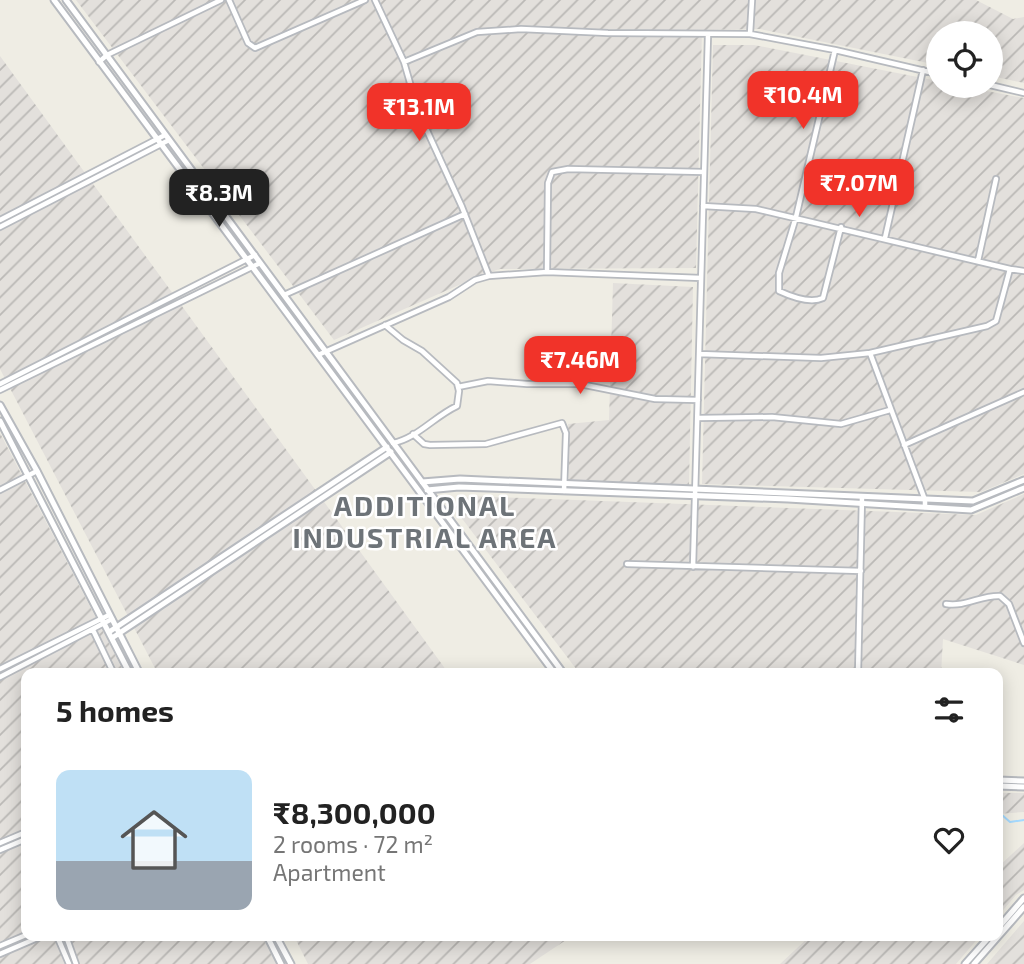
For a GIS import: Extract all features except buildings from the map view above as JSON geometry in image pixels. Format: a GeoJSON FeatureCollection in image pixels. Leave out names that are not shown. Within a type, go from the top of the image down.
{"type":"FeatureCollection","features":[{"type":"Feature","properties":{"kind":"street"},"geometry":{"type":"LineString","coordinates":[[54,0],[317,355],[423,482],[560,668]]}},
{"type":"Feature","properties":{"kind":"street"},"geometry":{"type":"LineString","coordinates":[[66,0],[326,351],[421,492],[551,668]]}},
{"type":"Feature","properties":{"kind":"street"},"geometry":{"type":"LineString","coordinates":[[99,62],[107,55],[213,1],[221,0]]}},
{"type":"Feature","properties":{"kind":"street"},"geometry":{"type":"LineString","coordinates":[[229,0],[248,43],[255,48],[365,0]]}},
{"type":"Feature","properties":{"kind":"street"},"geometry":{"type":"LineString","coordinates":[[375,0],[404,62],[418,111],[465,214],[489,276]]}},
{"type":"Feature","properties":{"kind":"street"},"geometry":{"type":"LineString","coordinates":[[750,34],[752,0]]}},
{"type":"Feature","properties":{"kind":"street"},"geometry":{"type":"LineString","coordinates":[[404,62],[477,32],[491,30],[750,34],[926,71]]}},
{"type":"Feature","properties":{"kind":"street"},"geometry":{"type":"LineString","coordinates":[[693,567],[708,35]]}},
{"type":"Feature","properties":{"kind":"street"},"geometry":{"type":"LineString","coordinates":[[835,50],[796,218],[779,274],[778,288],[783,293],[806,300],[823,298],[841,228]]}},
{"type":"Feature","properties":{"kind":"street"},"geometry":{"type":"LineString","coordinates":[[885,238],[923,70]]}},
{"type":"Feature","properties":{"kind":"street"},"geometry":{"type":"LineString","coordinates":[[1003,88],[1024,93]]}},
{"type":"Feature","properties":{"kind":"street"},"geometry":{"type":"LineString","coordinates":[[0,220],[167,138]]}},
{"type":"Feature","properties":{"kind":"street"},"geometry":{"type":"LineString","coordinates":[[0,227],[158,142]]}},
{"type":"Feature","properties":{"kind":"street"},"geometry":{"type":"LineString","coordinates":[[547,272],[548,183],[552,172],[568,169],[704,172]]}},
{"type":"Feature","properties":{"kind":"street"},"geometry":{"type":"LineString","coordinates":[[978,261],[996,179]]}},
{"type":"Feature","properties":{"kind":"street"},"geometry":{"type":"LineString","coordinates":[[703,206],[756,209],[1024,271]]}},
{"type":"Feature","properties":{"kind":"street"},"geometry":{"type":"LineString","coordinates":[[284,295],[465,214]]}},
{"type":"Feature","properties":{"kind":"street"},"geometry":{"type":"LineString","coordinates":[[0,384],[255,256]]}},
{"type":"Feature","properties":{"kind":"street"},"geometry":{"type":"LineString","coordinates":[[0,390],[260,262]]}},
{"type":"Feature","properties":{"kind":"street"},"geometry":{"type":"LineString","coordinates":[[699,354],[821,358],[870,353],[987,326],[996,321],[1010,269]]}},
{"type":"Feature","properties":{"kind":"street"},"geometry":{"type":"LineString","coordinates":[[317,355],[449,297],[475,280],[489,276],[547,272],[701,278]]}},
{"type":"Feature","properties":{"kind":"street"},"geometry":{"type":"LineString","coordinates":[[110,635],[445,411],[457,406],[457,383],[422,351],[385,325]]}},
{"type":"Feature","properties":{"kind":"street"},"geometry":{"type":"LineString","coordinates":[[870,353],[925,504]]}},
{"type":"Feature","properties":{"kind":"street"},"geometry":{"type":"LineString","coordinates":[[458,387],[488,381],[580,384],[655,399],[698,400]]}},
{"type":"Feature","properties":{"kind":"street"},"geometry":{"type":"LineString","coordinates":[[904,445],[1024,392]]}},
{"type":"Feature","properties":{"kind":"street"},"geometry":{"type":"LineString","coordinates":[[0,405],[37,471],[137,668]]}},
{"type":"Feature","properties":{"kind":"street"},"geometry":{"type":"LineString","coordinates":[[698,418],[772,417],[841,425],[890,410]]}},
{"type":"Feature","properties":{"kind":"street"},"geometry":{"type":"LineString","coordinates":[[0,421],[127,668]]}},
{"type":"Feature","properties":{"kind":"street"},"geometry":{"type":"LineString","coordinates":[[413,434],[424,444],[476,445],[562,423],[566,433],[564,491]]}},
{"type":"Feature","properties":{"kind":"street"},"geometry":{"type":"LineString","coordinates":[[0,490],[37,471]]}},
{"type":"Feature","properties":{"kind":"street"},"geometry":{"type":"LineString","coordinates":[[415,483],[460,479],[695,490],[925,504],[971,510],[1024,488]]}},
{"type":"Feature","properties":{"kind":"street"},"geometry":{"type":"LineString","coordinates":[[925,504],[973,501],[1024,480]]}},
{"type":"Feature","properties":{"kind":"street"},"geometry":{"type":"LineString","coordinates":[[421,492],[459,487],[695,497],[862,500]]}},
{"type":"Feature","properties":{"kind":"street"},"geometry":{"type":"LineString","coordinates":[[858,668],[862,500]]}},
{"type":"Feature","properties":{"kind":"street"},"geometry":{"type":"LineString","coordinates":[[627,564],[860,571]]}},
{"type":"Feature","properties":{"kind":"street"},"geometry":{"type":"LineString","coordinates":[[946,604],[968,604],[987,597],[1000,596],[1009,604],[1024,643]]}},
{"type":"Feature","properties":{"kind":"street"},"geometry":{"type":"LineString","coordinates":[[0,669],[111,617]]}},
{"type":"Feature","properties":{"kind":"street"},"geometry":{"type":"LineString","coordinates":[[0,677],[93,630],[103,621]]}},
{"type":"Feature","properties":{"kind":"street"},"geometry":{"type":"LineString","coordinates":[[93,630],[111,668]]}},
{"type":"Feature","properties":{"kind":"street"},"geometry":{"type":"LineString","coordinates":[[1003,780],[1024,781]]}},
{"type":"Feature","properties":{"kind":"street"},"geometry":{"type":"LineString","coordinates":[[1003,786],[1024,787]]}},
{"type":"Feature","properties":{"kind":"street"},"geometry":{"type":"LineString","coordinates":[[0,843],[21,834]]}},
{"type":"Feature","properties":{"kind":"street"},"geometry":{"type":"LineString","coordinates":[[0,850],[21,841]]}},
{"type":"Feature","properties":{"kind":"street"},"geometry":{"type":"LineString","coordinates":[[1003,922],[1024,898]]}},
{"type":"Feature","properties":{"kind":"street"},"geometry":{"type":"LineString","coordinates":[[1003,931],[1024,907]]}},
{"type":"Feature","properties":{"kind":"street"},"geometry":{"type":"LineString","coordinates":[[0,946],[21,937]]}},
{"type":"Feature","properties":{"kind":"street"},"geometry":{"type":"LineString","coordinates":[[0,954],[30,941]]}},
{"type":"Feature","properties":{"kind":"street"},"geometry":{"type":"LineString","coordinates":[[59,941],[69,964]]}},
{"type":"Feature","properties":{"kind":"street"},"geometry":{"type":"LineString","coordinates":[[67,941],[76,964]]}},
{"type":"Feature","properties":{"kind":"street"},"geometry":{"type":"LineString","coordinates":[[270,941],[281,964]]}},
{"type":"Feature","properties":{"kind":"street"},"geometry":{"type":"LineString","coordinates":[[279,941],[291,964]]}},
{"type":"Feature","properties":{"kind":"street"},"geometry":{"type":"LineString","coordinates":[[965,964],[986,941]]}},
{"type":"Feature","properties":{"kind":"street"},"geometry":{"type":"LineString","coordinates":[[974,964],[994,941]]}},
{"type":"Feature","properties":{"kind":"shaded area"},"geometry":{"type":"Polygon","coordinates":[[[76,0],[976,0],[1013,19],[1024,17],[1024,83],[1003,79],[1003,21],[926,21],[926,63],[760,29],[702,30],[696,268],[500,269],[334,340],[76,0]]]}},
{"type":"Feature","properties":{"kind":"shaded area"},"geometry":{"type":"Polygon","coordinates":[[[713,45],[754,45],[926,79],[926,98],[1003,98],[1003,94],[1024,98],[1024,474],[981,492],[702,484],[713,45]]]}},
{"type":"Feature","properties":{"kind":"shaded area"},"geometry":{"type":"Polygon","coordinates":[[[0,56],[445,668],[155,668],[0,369],[0,56]]]}},
{"type":"Feature","properties":{"kind":"shaded area"},"geometry":{"type":"Polygon","coordinates":[[[613,283],[693,287],[689,485],[569,480],[568,424],[609,420],[613,283]]]}},
{"type":"Feature","properties":{"kind":"shaded area"},"geometry":{"type":"Polygon","coordinates":[[[0,433],[122,668],[21,668],[21,941],[264,941],[276,964],[0,964],[0,433]]]}},
{"type":"Feature","properties":{"kind":"shaded area"},"geometry":{"type":"Polygon","coordinates":[[[1024,494],[1024,665],[943,639],[941,668],[575,668],[454,508],[469,496],[976,515],[1024,494]]]}},
{"type":"Feature","properties":{"kind":"shaded area"},"geometry":{"type":"Polygon","coordinates":[[[1003,793],[1024,793],[1024,812],[1003,814],[1003,793]]]}},
{"type":"Feature","properties":{"kind":"shaded area"},"geometry":{"type":"Polygon","coordinates":[[[1024,843],[1024,890],[1003,910],[1003,862],[1024,843]]]}},
{"type":"Feature","properties":{"kind":"shaded area"},"geometry":{"type":"Polygon","coordinates":[[[1024,921],[1024,964],[987,964],[1024,921]]]}},
{"type":"Feature","properties":{"kind":"shaded area"},"geometry":{"type":"Polygon","coordinates":[[[296,941],[564,941],[530,964],[308,964],[296,941]]]}},
{"type":"Feature","properties":{"kind":"shaded area"},"geometry":{"type":"Polygon","coordinates":[[[805,941],[976,941],[956,964],[780,964],[805,941]]]}},
{"type":"Feature","properties":{"kind":"waterway"},"geometry":{"type":"LineString","coordinates":[[1003,816],[1010,822],[1024,820]]}},
{"type":"Feature","properties":{"kind":"district","name":"ADDITIONAL INDUSTRIAL AREA"},"geometry":{"type":"Point","coordinates":[425,522]}}]}
